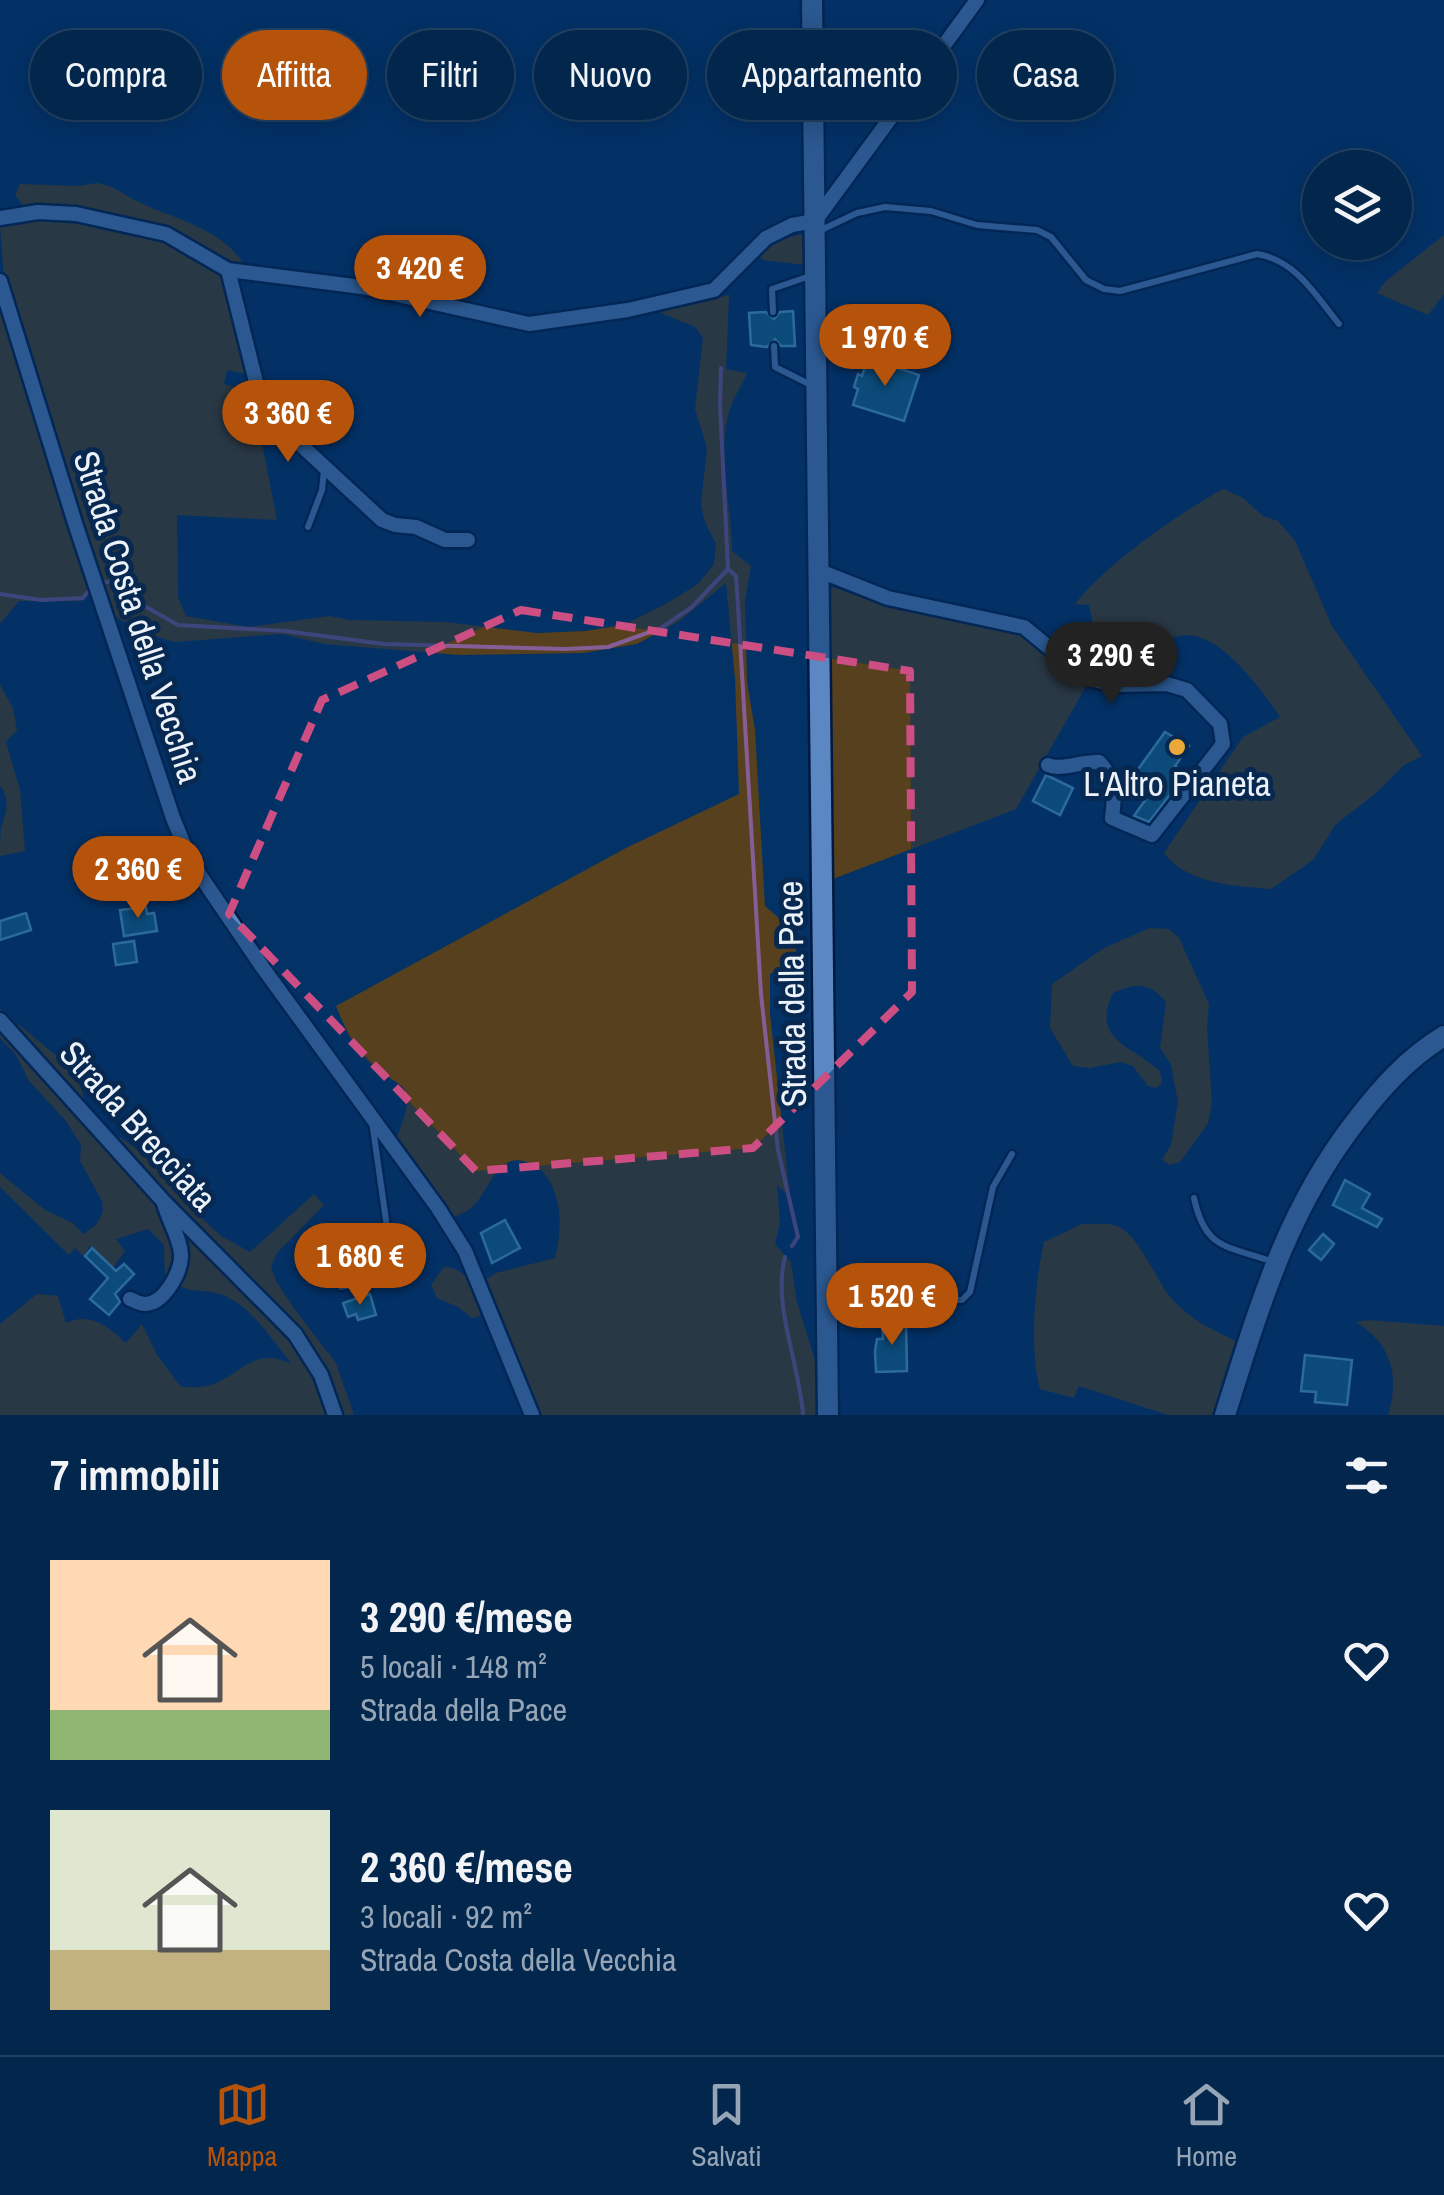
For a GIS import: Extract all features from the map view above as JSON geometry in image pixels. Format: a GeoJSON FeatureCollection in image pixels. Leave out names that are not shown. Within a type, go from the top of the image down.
{"type":"FeatureCollection","features":[{"type":"Feature","properties":{"kind":"street","name":"Strada della Pace"},"geometry":{"type":"LineString","coordinates":[[812,0],[828,1415]]}},
{"type":"Feature","properties":{"kind":"street"},"geometry":{"type":"LineString","coordinates":[[0,218],[38,212],[76,214],[166,234],[228,270],[362,286],[529,324],[628,310],[714,290],[766,238],[792,226],[815,226],[977,0]]}},
{"type":"Feature","properties":{"kind":"street"},"geometry":{"type":"LineString","coordinates":[[228,270],[263,410],[382,520],[416,527],[445,540],[468,540]]}},
{"type":"Feature","properties":{"kind":"street","name":"Strada Costa della Vecchia"},"geometry":{"type":"LineString","coordinates":[[0,281],[93,577],[191,862],[465,1251],[532,1415]]}},
{"type":"Feature","properties":{"kind":"street"},"geometry":{"type":"LineString","coordinates":[[820,572],[888,598],[1024,627],[1080,674],[1094,680],[1116,686],[1167,684],[1187,690],[1204,704],[1224,735],[1222,744],[1152,834],[1112,818],[1116,795],[1110,773],[1099,762],[1080,761],[1062,768],[1048,765]]}},
{"type":"Feature","properties":{"kind":"street","name":"Strada Brecciata"},"geometry":{"type":"LineString","coordinates":[[0,1020],[164,1202],[302,1342],[321,1375],[335,1415]]}},
{"type":"Feature","properties":{"kind":"street"},"geometry":{"type":"LineString","coordinates":[[1225,1415],[1274,1262],[1305,1196],[1334,1149],[1384,1085],[1417,1054],[1444,1036]]}},
{"type":"Feature","properties":{"kind":"street"},"geometry":{"type":"LineString","coordinates":[[130,1300],[154,1302],[173,1281],[180,1263],[181,1253],[164,1202]]}},
{"type":"Feature","properties":{"kind":"lane"},"geometry":{"type":"LineString","coordinates":[[815,226],[885,208],[931,211],[978,225],[1038,230],[1051,236],[1086,280],[1120,291],[1258,254],[1274,256],[1290,266],[1339,324]]}},
{"type":"Feature","properties":{"kind":"lane"},"geometry":{"type":"LineString","coordinates":[[773,312],[772,290],[816,274]]}},
{"type":"Feature","properties":{"kind":"lane"},"geometry":{"type":"LineString","coordinates":[[774,346],[775,367],[817,388]]}},
{"type":"Feature","properties":{"kind":"lane"},"geometry":{"type":"LineString","coordinates":[[308,527],[322,490],[324,468]]}},
{"type":"Feature","properties":{"kind":"lane"},"geometry":{"type":"LineString","coordinates":[[341,1287],[383,1278],[392,1263],[372,1117]]}},
{"type":"Feature","properties":{"kind":"lane"},"geometry":{"type":"LineString","coordinates":[[827,1298],[962,1300],[970,1292],[992,1187],[1012,1154]]}},
{"type":"Feature","properties":{"kind":"lane"},"geometry":{"type":"LineString","coordinates":[[1194,1198],[1200,1226],[1220,1244],[1274,1262]]}},
{"type":"Feature","properties":{"kind":"highlighted area"},"geometry":{"type":"Polygon","coordinates":[[[521,610],[910,671],[912,992],[753,1148],[476,1171],[229,914],[322,700],[521,610]]]}},
{"type":"Feature","properties":{"kind":"shaded area"},"geometry":{"type":"Polygon","coordinates":[[[97,183],[207,231],[233,250],[243,263],[240,268],[226,266],[175,235],[25,208],[15,195],[20,184],[97,183]]]}},
{"type":"Feature","properties":{"kind":"shaded area"},"geometry":{"type":"Polygon","coordinates":[[[76,216],[158,236],[217,268],[247,374],[227,370],[224,384],[252,392],[277,520],[177,515],[178,597],[186,616],[248,627],[330,616],[349,620],[446,622],[537,633],[585,631],[623,625],[698,584],[714,564],[716,544],[701,505],[707,448],[695,409],[703,338],[695,327],[659,312],[729,295],[726,369],[747,373],[728,416],[724,466],[732,551],[751,566],[745,601],[747,682],[755,730],[765,906],[787,925],[797,942],[794,960],[770,974],[770,1014],[790,1197],[777,1185],[780,1222],[775,1244],[791,1263],[797,1302],[817,1367],[818,1415],[539,1415],[483,1281],[496,1273],[555,1258],[560,1220],[550,1182],[531,1164],[508,1162],[472,1207],[452,1218],[396,1139],[404,1118],[406,1093],[363,1056],[336,1006],[626,848],[739,794],[735,679],[726,583],[678,622],[637,644],[583,653],[459,655],[324,644],[282,634],[174,642],[113,616],[4,278],[0,227],[11,221],[76,216]]]}},
{"type":"Feature","properties":{"kind":"shaded area"},"geometry":{"type":"Polygon","coordinates":[[[802,234],[805,265],[763,260],[759,255],[778,240],[802,234]]]}},
{"type":"Feature","properties":{"kind":"shaded area"},"geometry":{"type":"Polygon","coordinates":[[[1444,235],[1444,294],[1428,315],[1377,293],[1386,281],[1444,235]]]}},
{"type":"Feature","properties":{"kind":"shaded area"},"geometry":{"type":"Polygon","coordinates":[[[0,306],[91,591],[82,601],[19,601],[0,624],[0,306]]]}},
{"type":"Feature","properties":{"kind":"shaded area"},"geometry":{"type":"Polygon","coordinates":[[[1223,489],[1243,498],[1263,516],[1278,521],[1295,541],[1332,626],[1422,756],[1404,765],[1336,824],[1313,860],[1271,889],[1198,877],[1164,853],[1243,737],[1280,717],[1243,669],[1210,642],[1192,635],[1175,637],[1159,649],[1163,666],[1076,664],[1068,646],[1094,628],[1089,605],[1075,604],[1088,589],[1144,541],[1223,489]]]}},
{"type":"Feature","properties":{"kind":"shaded area"},"geometry":{"type":"Polygon","coordinates":[[[826,585],[896,609],[1024,635],[1085,688],[1016,809],[833,879],[826,585]]]}},
{"type":"Feature","properties":{"kind":"shaded area"},"geometry":{"type":"Polygon","coordinates":[[[0,685],[13,708],[17,730],[6,742],[20,790],[25,851],[0,856],[6,796],[0,786],[0,685]]]}},
{"type":"Feature","properties":{"kind":"shaded area"},"geometry":{"type":"Polygon","coordinates":[[[1150,928],[1169,929],[1179,938],[1209,1004],[1212,1103],[1208,1123],[1180,1162],[1170,1165],[1162,1160],[1171,1145],[1178,1102],[1171,1065],[1160,1048],[1166,1002],[1148,987],[1136,986],[1113,993],[1107,1009],[1110,1031],[1117,1040],[1160,1071],[1162,1083],[1156,1088],[1148,1086],[1133,1066],[1120,1062],[1090,1068],[1073,1066],[1050,1028],[1052,984],[1104,948],[1150,928]]]}},
{"type":"Feature","properties":{"kind":"shaded area"},"geometry":{"type":"Polygon","coordinates":[[[0,1009],[77,1073],[92,1129],[107,1143],[120,1137],[151,1160],[191,1208],[221,1236],[250,1252],[314,1194],[324,1205],[277,1253],[271,1266],[295,1310],[336,1363],[354,1415],[0,1415],[0,1324],[37,1294],[58,1296],[66,1323],[91,1320],[126,1343],[142,1324],[157,1355],[180,1386],[214,1384],[261,1359],[292,1364],[235,1301],[217,1293],[182,1287],[165,1278],[164,1245],[148,1229],[116,1239],[125,1251],[113,1268],[90,1246],[83,1256],[75,1248],[69,1255],[0,1187],[0,1173],[45,1210],[73,1223],[83,1234],[96,1225],[103,1212],[102,1201],[80,1161],[81,1145],[0,1038],[0,1009]]]}},
{"type":"Feature","properties":{"kind":"shaded area"},"geometry":{"type":"Polygon","coordinates":[[[1082,1224],[1110,1224],[1123,1230],[1132,1237],[1179,1306],[1202,1324],[1238,1342],[1212,1415],[1168,1415],[1079,1386],[1074,1398],[1040,1389],[1034,1316],[1044,1242],[1082,1224]]]}},
{"type":"Feature","properties":{"kind":"shaded area"},"geometry":{"type":"Polygon","coordinates":[[[444,1267],[459,1272],[471,1283],[480,1316],[472,1318],[437,1298],[431,1285],[444,1267]]]}},
{"type":"Feature","properties":{"kind":"shaded area"},"geometry":{"type":"Polygon","coordinates":[[[1356,1322],[1444,1326],[1444,1415],[1388,1415],[1393,1375],[1378,1340],[1356,1322]]]}},
{"type":"Feature","properties":{"kind":"building"},"geometry":{"type":"Polygon","coordinates":[[[793,311],[795,346],[781,346],[775,339],[767,347],[751,345],[749,313],[766,312],[774,319],[780,312],[793,311]]]}},
{"type":"Feature","properties":{"kind":"building"},"geometry":{"type":"Polygon","coordinates":[[[868,358],[919,375],[904,421],[853,405],[858,374],[862,376],[868,358]]]}},
{"type":"Feature","properties":{"kind":"building"},"geometry":{"type":"Polygon","coordinates":[[[1165,732],[1189,746],[1175,766],[1186,774],[1149,822],[1134,816],[1146,799],[1126,786],[1165,732]]]}},
{"type":"Feature","properties":{"kind":"building"},"geometry":{"type":"Polygon","coordinates":[[[1046,775],[1073,788],[1060,815],[1033,801],[1046,775]]]}},
{"type":"Feature","properties":{"kind":"building"},"geometry":{"type":"Polygon","coordinates":[[[167,864],[171,887],[153,890],[149,867],[167,864]]]}},
{"type":"Feature","properties":{"kind":"building"},"geometry":{"type":"Polygon","coordinates":[[[146,907],[147,914],[154,913],[157,931],[124,936],[120,910],[146,907]]]}},
{"type":"Feature","properties":{"kind":"building"},"geometry":{"type":"Polygon","coordinates":[[[26,913],[31,930],[0,940],[0,921],[26,913]]]}},
{"type":"Feature","properties":{"kind":"building"},"geometry":{"type":"Polygon","coordinates":[[[134,941],[137,962],[116,965],[113,944],[134,941]]]}},
{"type":"Feature","properties":{"kind":"building"},"geometry":{"type":"Polygon","coordinates":[[[1345,1180],[1370,1194],[1362,1208],[1382,1219],[1377,1227],[1333,1205],[1345,1180]]]}},
{"type":"Feature","properties":{"kind":"building"},"geometry":{"type":"Polygon","coordinates":[[[505,1220],[520,1248],[492,1263],[481,1233],[505,1220]]]}},
{"type":"Feature","properties":{"kind":"building"},"geometry":{"type":"Polygon","coordinates":[[[1323,1234],[1334,1244],[1321,1260],[1309,1250],[1323,1234]]]}},
{"type":"Feature","properties":{"kind":"building"},"geometry":{"type":"Polygon","coordinates":[[[92,1248],[116,1271],[124,1264],[134,1274],[115,1294],[120,1302],[109,1315],[90,1299],[108,1278],[85,1256],[92,1248]]]}},
{"type":"Feature","properties":{"kind":"building"},"geometry":{"type":"Polygon","coordinates":[[[370,1294],[376,1315],[358,1320],[356,1314],[348,1317],[343,1303],[370,1294]]]}},
{"type":"Feature","properties":{"kind":"building"},"geometry":{"type":"Polygon","coordinates":[[[906,1320],[907,1371],[876,1372],[875,1351],[877,1339],[883,1339],[882,1321],[906,1320]]]}},
{"type":"Feature","properties":{"kind":"building"},"geometry":{"type":"Polygon","coordinates":[[[1305,1355],[1352,1360],[1347,1405],[1315,1402],[1316,1392],[1301,1391],[1305,1355]]]}},
{"type":"Feature","properties":{"kind":"waterway"},"geometry":{"type":"LineString","coordinates":[[106,582],[118,583],[141,604],[178,625],[285,631],[384,644],[608,647],[661,628],[692,607],[728,569],[721,368]]}},
{"type":"Feature","properties":{"kind":"waterway"},"geometry":{"type":"LineString","coordinates":[[729,570],[736,576],[761,994],[778,1150],[798,1237],[792,1246]]}},
{"type":"Feature","properties":{"kind":"waterway"},"geometry":{"type":"LineString","coordinates":[[0,594],[41,600],[83,598],[90,589]]}},
{"type":"Feature","properties":{"kind":"waterway"},"geometry":{"type":"LineString","coordinates":[[785,1257],[784,1315],[803,1415]]}},
{"type":"Feature","properties":{"kind":"place","name":"L'Altro Pianeta"},"geometry":{"type":"Point","coordinates":[1177,747]}}]}
